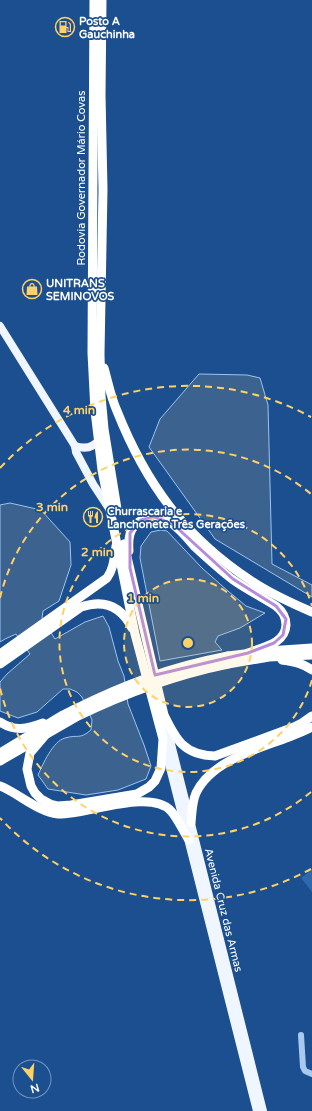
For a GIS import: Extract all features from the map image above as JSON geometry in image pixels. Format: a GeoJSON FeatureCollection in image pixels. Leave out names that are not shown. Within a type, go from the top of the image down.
{"type":"FeatureCollection","features":[{"type":"Feature","properties":{"kind":"highway","name":"Rodovia Governador Mário Covas"},"geometry":{"type":"LineString","coordinates":[[46,733],[30,753],[27,768],[31,786],[35,793],[41,799],[50,804],[58,806],[71,806],[137,794],[155,781],[161,768],[163,740],[136,634],[102,470],[95,411],[92,353],[94,0]]}},
{"type":"Feature","properties":{"kind":"highway"},"geometry":{"type":"LineString","coordinates":[[102,0],[101,95],[103,189],[100,354],[101,396],[104,429],[115,499],[164,715],[176,739],[183,746],[196,754],[204,756],[215,756],[298,725],[312,716]]}},
{"type":"Feature","properties":{"kind":"highway"},"geometry":{"type":"LineString","coordinates":[[100,354],[116,410],[137,458],[162,498],[178,518],[200,541],[224,562],[251,581],[287,601],[312,612]]}},
{"type":"Feature","properties":{"kind":"highway"},"geometry":{"type":"LineString","coordinates":[[0,722],[10,728],[24,729],[248,653],[279,640],[283,635],[286,619],[276,606],[228,575],[207,558],[168,521],[155,517],[141,520],[134,526],[130,533],[128,542],[130,568]]}},
{"type":"Feature","properties":{"kind":"highway"},"geometry":{"type":"LineString","coordinates":[[0,654],[21,644],[49,625],[107,578],[112,571],[117,539]]}},
{"type":"Feature","properties":{"kind":"highway"},"geometry":{"type":"LineString","coordinates":[[49,625],[81,608],[97,604],[107,604],[116,609],[129,621],[136,634]]}},
{"type":"Feature","properties":{"kind":"highway"},"geometry":{"type":"LineString","coordinates":[[0,664],[21,644]]}},
{"type":"Feature","properties":{"kind":"highway"},"geometry":{"type":"LineString","coordinates":[[248,653],[312,648]]}},
{"type":"Feature","properties":{"kind":"highway"},"geometry":{"type":"LineString","coordinates":[[228,660],[312,655]]}},
{"type":"Feature","properties":{"kind":"highway"},"geometry":{"type":"LineString","coordinates":[[269,657],[296,662],[305,665],[312,670]]}},
{"type":"Feature","properties":{"kind":"highway"},"geometry":{"type":"LineString","coordinates":[[0,761],[46,733],[74,713]]}},
{"type":"Feature","properties":{"kind":"highway"},"geometry":{"type":"LineString","coordinates":[[0,753],[61,716]]}},
{"type":"Feature","properties":{"kind":"highway"},"geometry":{"type":"LineString","coordinates":[[191,823],[192,804],[196,794],[203,782],[212,772],[234,759],[312,727]]}},
{"type":"Feature","properties":{"kind":"highway"},"geometry":{"type":"LineString","coordinates":[[0,786],[40,808],[57,814],[137,802],[147,801],[158,803],[171,810],[189,840]]}},
{"type":"Feature","properties":{"kind":"main road"},"geometry":{"type":"LineString","coordinates":[[0,326],[75,446],[76,452],[93,484],[112,513]]}},
{"type":"Feature","properties":{"kind":"main road"},"geometry":{"type":"LineString","coordinates":[[75,446],[81,448],[92,446],[99,440]]}},
{"type":"Feature","properties":{"kind":"main road","name":"Avenida Cruz das Armas"},"geometry":{"type":"LineString","coordinates":[[164,715],[264,1111]]}},
{"type":"Feature","properties":{"kind":"main road","name":"Avenida Cruz das Armas"},"geometry":{"type":"LineString","coordinates":[[163,740],[257,1111]]}},
{"type":"Feature","properties":{"kind":"street"},"geometry":{"type":"LineString","coordinates":[[301,1035],[302,1067],[305,1071],[312,1074]]}},
{"type":"Feature","properties":{"kind":"highlighted area"},"geometry":{"type":"Polygon","coordinates":[[[155,517],[174,525],[233,579],[276,606],[286,619],[283,635],[274,643],[248,653],[155,675],[130,568],[130,533],[141,520],[155,517]]]}},
{"type":"Feature","properties":{"kind":"shaded area"},"geometry":{"type":"Polygon","coordinates":[[[199,374],[247,375],[260,378],[268,405],[272,564],[312,585],[312,597],[215,539],[149,447],[160,419],[199,374]]]}},
{"type":"Feature","properties":{"kind":"shaded area"},"geometry":{"type":"Polygon","coordinates":[[[10,503],[41,510],[70,542],[71,565],[59,601],[43,611],[42,618],[55,639],[85,622],[103,616],[109,627],[118,661],[124,676],[128,704],[151,766],[146,779],[118,790],[86,795],[48,789],[38,775],[53,748],[65,738],[81,736],[91,730],[92,720],[82,697],[77,692],[70,689],[63,689],[37,712],[18,718],[0,711],[0,682],[30,654],[16,634],[0,642],[0,505],[10,503]]]}},
{"type":"Feature","properties":{"kind":"shaded area"},"geometry":{"type":"Polygon","coordinates":[[[161,530],[167,531],[202,568],[246,606],[265,613],[240,628],[218,636],[215,642],[222,650],[160,661],[140,558],[141,546],[151,532],[161,530]]]}},
{"type":"Feature","properties":{"kind":"shaded area"},"geometry":{"type":"Polygon","coordinates":[[[312,870],[312,892],[301,878],[312,870]]]}},
{"type":"Feature","properties":{"kind":"place","name":"Posto A Gauchinha"},"geometry":{"type":"Point","coordinates":[65,27]}},
{"type":"Feature","properties":{"kind":"place","name":"UNITRANS SEMINOVOS"},"geometry":{"type":"Point","coordinates":[32,289]}},
{"type":"Feature","properties":{"kind":"place","name":"Churrascaria e Lanchonete Três Gerações"},"geometry":{"type":"Point","coordinates":[93,517]}}]}
